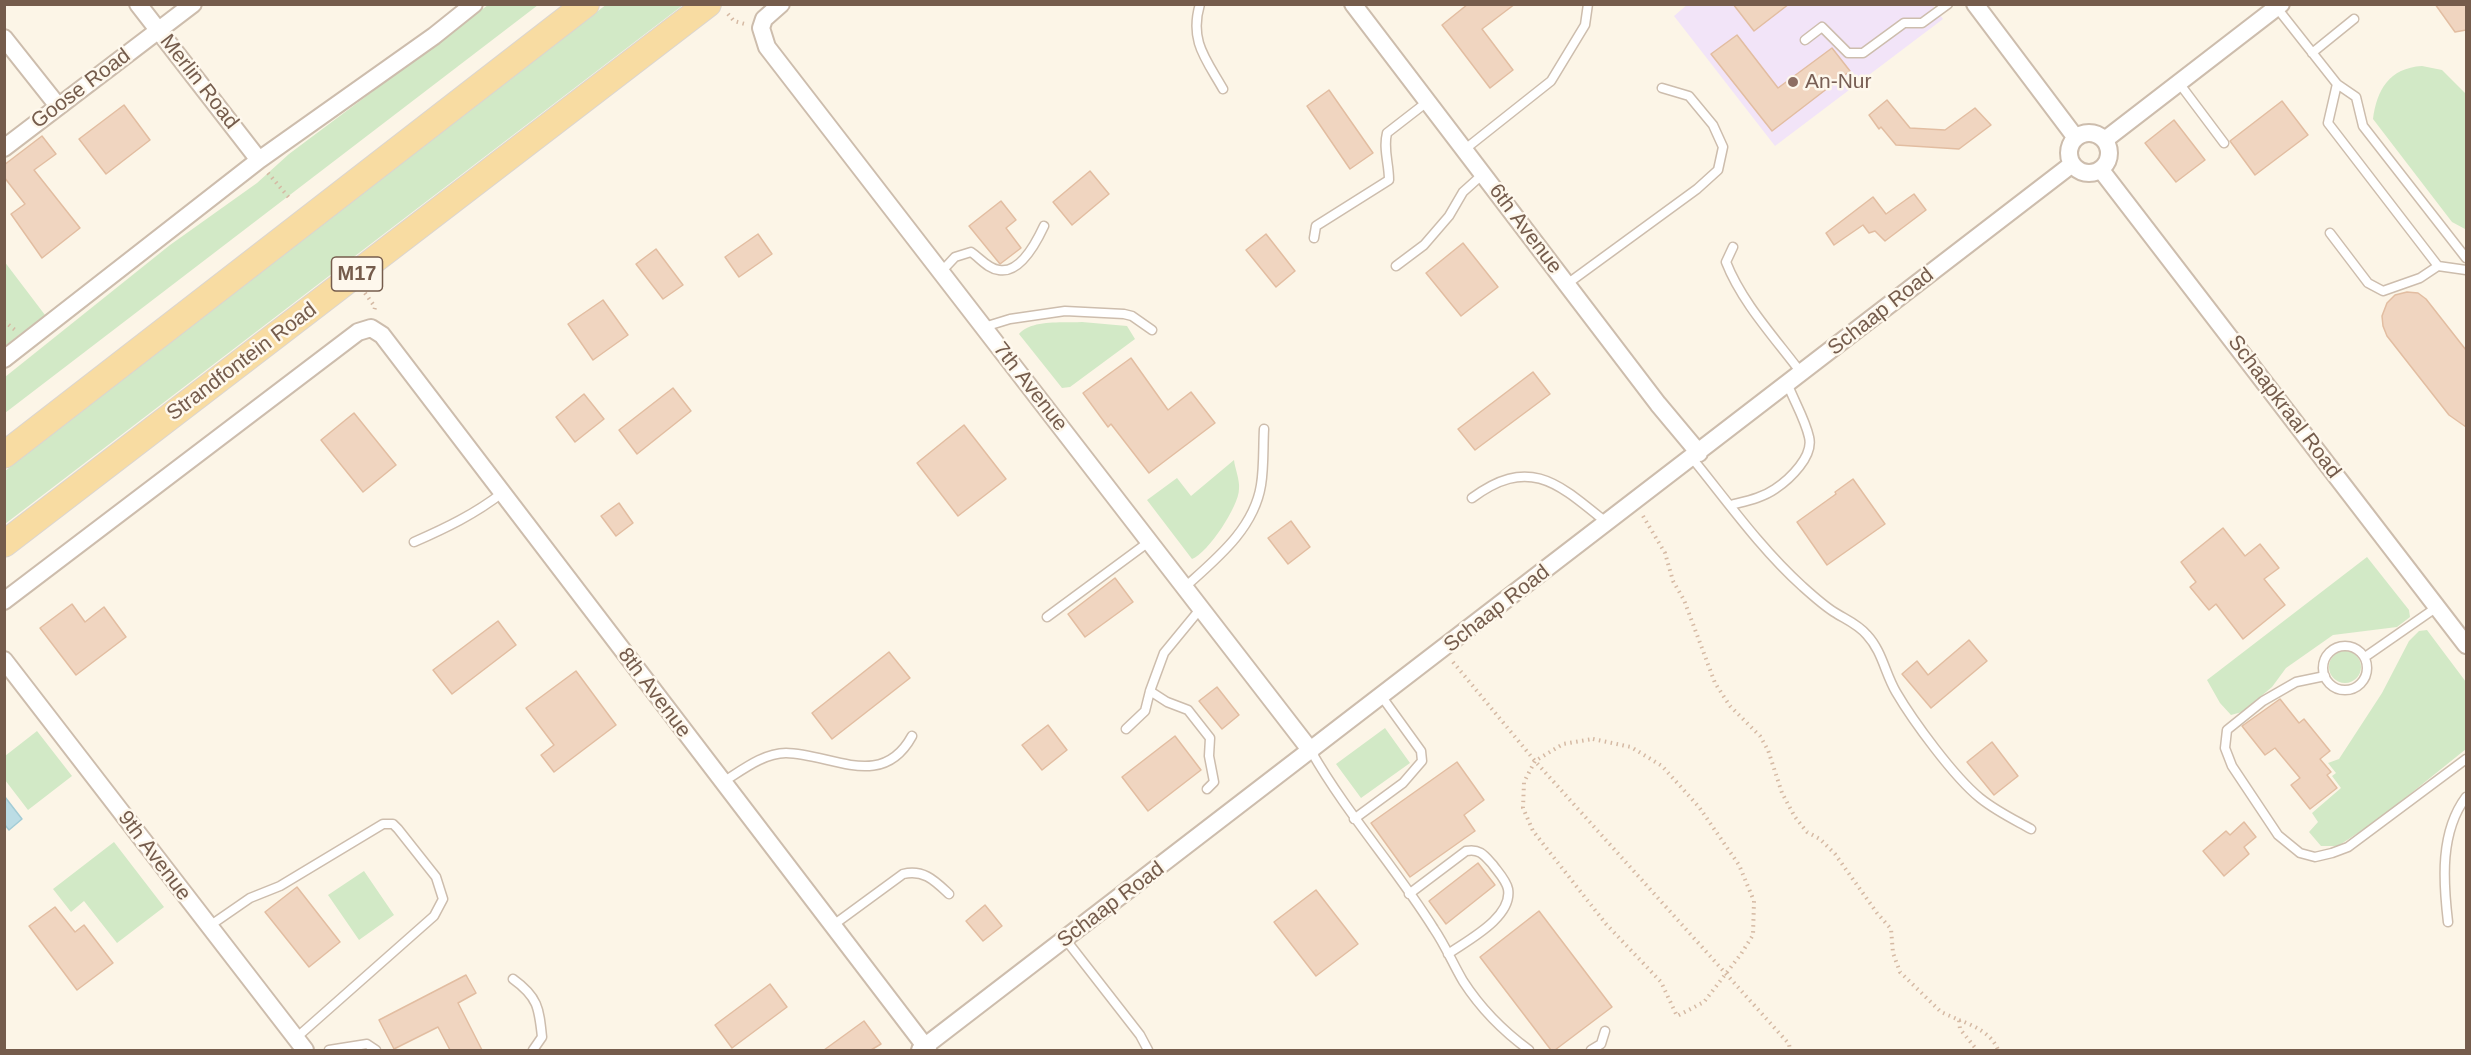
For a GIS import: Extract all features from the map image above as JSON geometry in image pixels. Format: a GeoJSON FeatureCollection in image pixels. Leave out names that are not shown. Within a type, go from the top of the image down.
{"type":"FeatureCollection","features":[{"type":"Feature","properties":{"kind":"main road"},"geometry":{"type":"LineString","coordinates":[[4,455],[586,4]]}},
{"type":"Feature","properties":{"kind":"main road","name":"Strandfontein Road"},"geometry":{"type":"LineString","coordinates":[[4,544],[708,4]]}},
{"type":"Feature","properties":{"kind":"street","name":"Merlin Road"},"geometry":{"type":"LineString","coordinates":[[138,4],[259,160]]}},
{"type":"Feature","properties":{"kind":"street","name":"Goose Road"},"geometry":{"type":"LineString","coordinates":[[4,148],[194,4]]}},
{"type":"Feature","properties":{"kind":"street"},"geometry":{"type":"LineString","coordinates":[[4,359],[259,160],[434,36],[474,4]]}},
{"type":"Feature","properties":{"kind":"street","name":"7th Avenue"},"geometry":{"type":"LineString","coordinates":[[781,4],[764,19],[760,28],[767,47],[1311,752]]}},
{"type":"Feature","properties":{"kind":"street","name":"6th Avenue"},"geometry":{"type":"LineString","coordinates":[[1353,4],[1696,455]]}},
{"type":"Feature","properties":{"kind":"street"},"geometry":{"type":"LineString","coordinates":[[1975,4],[2076,138]]}},
{"type":"Feature","properties":{"kind":"street"},"geometry":{"type":"LineString","coordinates":[[2106,139],[2279,6]]}},
{"type":"Feature","properties":{"kind":"street"},"geometry":{"type":"LineString","coordinates":[[4,38],[57,106]]}},
{"type":"Feature","properties":{"kind":"street"},"geometry":{"type":"LineString","coordinates":[[2091,132],[2106,139],[2109,154],[2107,164],[2101,171],[2094,174],[2085,173],[2071,165],[2070,148],[2072,141],[2076,138],[2091,132]]}},
{"type":"Feature","properties":{"kind":"street","name":"Schaap Road"},"geometry":{"type":"LineString","coordinates":[[924,1049],[2071,165]]}},
{"type":"Feature","properties":{"kind":"street","name":"Schaapkraal Road"},"geometry":{"type":"LineString","coordinates":[[2101,171],[2466,645]]}},
{"type":"Feature","properties":{"kind":"street","name":"8th Avenue"},"geometry":{"type":"LineString","coordinates":[[4,601],[357,332],[371,328],[382,335],[924,1049]]}},
{"type":"Feature","properties":{"kind":"street","name":"9th Avenue"},"geometry":{"type":"LineString","coordinates":[[4,660],[300,1044]]}},
{"type":"Feature","properties":{"kind":"lane"},"geometry":{"type":"LineString","coordinates":[[1200,4],[1194,22],[1201,51],[1223,89]]}},
{"type":"Feature","properties":{"kind":"lane"},"geometry":{"type":"LineString","coordinates":[[1464,150],[1551,81],[1586,25],[1588,4]]}},
{"type":"Feature","properties":{"kind":"lane"},"geometry":{"type":"LineString","coordinates":[[1805,40],[1822,27],[1848,53],[1863,53],[1904,23],[1922,23],[1948,4]]}},
{"type":"Feature","properties":{"kind":"lane"},"geometry":{"type":"LineString","coordinates":[[2279,6],[2337,84],[2356,97],[2363,126],[2466,258]]}},
{"type":"Feature","properties":{"kind":"lane"},"geometry":{"type":"LineString","coordinates":[[2312,53],[2354,20]]}},
{"type":"Feature","properties":{"kind":"lane"},"geometry":{"type":"LineString","coordinates":[[2179,83],[2224,143]]}},
{"type":"Feature","properties":{"kind":"lane"},"geometry":{"type":"LineString","coordinates":[[2337,84],[2328,123],[2438,266]]}},
{"type":"Feature","properties":{"kind":"lane"},"geometry":{"type":"LineString","coordinates":[[1567,284],[1697,189],[1718,170],[1723,147],[1713,125],[1689,96],[1662,88]]}},
{"type":"Feature","properties":{"kind":"lane"},"geometry":{"type":"LineString","coordinates":[[1314,238],[1316,226],[1389,180],[1389,160],[1384,147],[1387,133],[1427,102]]}},
{"type":"Feature","properties":{"kind":"lane"},"geometry":{"type":"LineString","coordinates":[[1395,267],[1424,245],[1449,216],[1463,192],[1483,174]]}},
{"type":"Feature","properties":{"kind":"lane"},"geometry":{"type":"LineString","coordinates":[[941,272],[955,257],[972,252],[987,265],[1000,271],[1014,268],[1036,241],[1044,226]]}},
{"type":"Feature","properties":{"kind":"lane"},"geometry":{"type":"LineString","coordinates":[[2330,233],[2368,283],[2383,291],[2420,278],[2438,266],[2466,270]]}},
{"type":"Feature","properties":{"kind":"lane"},"geometry":{"type":"LineString","coordinates":[[1733,247],[1726,262],[1731,274],[1750,304],[1802,374]]}},
{"type":"Feature","properties":{"kind":"lane"},"geometry":{"type":"LineString","coordinates":[[984,327],[1010,319],[1065,311],[1124,314],[1132,316],[1152,330]]}},
{"type":"Feature","properties":{"kind":"lane"},"geometry":{"type":"LineString","coordinates":[[1731,506],[1755,499],[1775,489],[1794,472],[1810,450],[1809,437],[1788,385]]}},
{"type":"Feature","properties":{"kind":"lane"},"geometry":{"type":"LineString","coordinates":[[1185,587],[1222,554],[1243,529],[1255,507],[1261,484],[1264,429]]}},
{"type":"Feature","properties":{"kind":"lane"},"geometry":{"type":"LineString","coordinates":[[1696,455],[1731,506],[1801,585],[1832,611],[1854,623],[1867,634],[1875,646],[1893,688],[1957,774],[1978,797],[2000,813],[2031,829]]}},
{"type":"Feature","properties":{"kind":"lane"},"geometry":{"type":"LineString","coordinates":[[1472,498],[1491,484],[1514,476],[1541,478],[1564,489],[1607,524]]}},
{"type":"Feature","properties":{"kind":"lane"},"geometry":{"type":"LineString","coordinates":[[414,542],[452,526],[480,510],[502,493]]}},
{"type":"Feature","properties":{"kind":"lane"},"geometry":{"type":"LineString","coordinates":[[1047,617],[1149,541]]}},
{"type":"Feature","properties":{"kind":"lane"},"geometry":{"type":"LineString","coordinates":[[2365,657],[2437,607]]}},
{"type":"Feature","properties":{"kind":"lane"},"geometry":{"type":"LineString","coordinates":[[1126,729],[1145,711],[1164,653],[1201,608]]}},
{"type":"Feature","properties":{"kind":"lane"},"geometry":{"type":"LineString","coordinates":[[2339,646],[2354,648],[2365,657],[2367,671],[2361,684],[2355,688],[2348,690],[2334,687],[2325,676],[2324,662],[2332,650],[2339,646]]}},
{"type":"Feature","properties":{"kind":"lane"},"geometry":{"type":"LineString","coordinates":[[2325,676],[2296,682],[2277,691],[2232,725],[2225,736],[2225,748],[2232,766],[2278,836],[2300,853],[2315,857],[2348,847],[2466,759]]}},
{"type":"Feature","properties":{"kind":"lane"},"geometry":{"type":"LineString","coordinates":[[1150,691],[1167,702],[1188,710],[1210,738],[1209,756],[1214,782],[1207,789]]}},
{"type":"Feature","properties":{"kind":"lane"},"geometry":{"type":"LineString","coordinates":[[1354,819],[1404,783],[1420,765],[1423,757],[1382,697]]}},
{"type":"Feature","properties":{"kind":"lane"},"geometry":{"type":"LineString","coordinates":[[722,782],[759,760],[786,753],[853,765],[881,765],[892,760],[906,747],[912,736]]}},
{"type":"Feature","properties":{"kind":"lane"},"geometry":{"type":"LineString","coordinates":[[1311,752],[1354,819],[1434,928],[1481,1006],[1506,1033],[1529,1050]]}},
{"type":"Feature","properties":{"kind":"lane"},"geometry":{"type":"LineString","coordinates":[[2448,922],[2444,890],[2444,863],[2451,827],[2466,796]]}},
{"type":"Feature","properties":{"kind":"lane"},"geometry":{"type":"LineString","coordinates":[[208,927],[250,898],[280,886],[383,824],[393,824],[398,828],[424,861],[442,889],[443,898],[434,916],[300,1044]]}},
{"type":"Feature","properties":{"kind":"lane"},"geometry":{"type":"LineString","coordinates":[[1409,894],[1471,850],[1480,851],[1485,855],[1504,880],[1508,889],[1504,910],[1490,924],[1448,954]]}},
{"type":"Feature","properties":{"kind":"lane"},"geometry":{"type":"LineString","coordinates":[[832,926],[896,878],[908,873],[924,874],[950,894]]}},
{"type":"Feature","properties":{"kind":"lane"},"geometry":{"type":"LineString","coordinates":[[1066,940],[1140,1035],[1148,1050]]}},
{"type":"Feature","properties":{"kind":"lane"},"geometry":{"type":"LineString","coordinates":[[513,979],[526,988],[539,1008],[542,1037],[532,1050]]}},
{"type":"Feature","properties":{"kind":"lane"},"geometry":{"type":"LineString","coordinates":[[1591,1050],[1600,1044],[1605,1031]]}},
{"type":"Feature","properties":{"kind":"lane"},"geometry":{"type":"LineString","coordinates":[[329,1050],[367,1044],[376,1050]]}},
{"type":"Feature","properties":{"kind":"path"},"geometry":{"type":"LineString","coordinates":[[259,160],[291,200]]}},
{"type":"Feature","properties":{"kind":"path"},"geometry":{"type":"LineString","coordinates":[[1635,502],[1665,553],[1673,581],[1684,600],[1715,683],[1730,706],[1760,736],[1768,750],[1782,793],[1795,817],[1808,832],[1820,839],[1835,854],[1891,930],[1893,953],[1900,972],[1941,1012],[1980,1029],[1995,1042],[1998,1050]]}},
{"type":"Feature","properties":{"kind":"path"},"geometry":{"type":"LineString","coordinates":[[1443,650],[1535,761],[1727,973],[1789,1044],[1790,1050]]}},
{"type":"Feature","properties":{"kind":"path"},"geometry":{"type":"LineString","coordinates":[[1593,739],[1631,747],[1662,766],[1699,807],[1739,865],[1754,901],[1754,935],[1727,973],[1704,1002],[1677,1016],[1661,982],[1606,924],[1533,831],[1523,808],[1524,782],[1535,761],[1563,744],[1593,739]]}},
{"type":"Feature","properties":{"kind":"path"},"geometry":{"type":"LineString","coordinates":[[1959,1020],[1960,1029],[1971,1048],[1977,1050]]}},
{"type":"Feature","properties":{"kind":"shaded area","name":"An-Nur"},"geometry":{"type":"Polygon","coordinates":[[[1688,4],[1932,4],[1943,19],[1775,146],[1674,16],[1688,4]]]}},
{"type":"Feature","properties":{"kind":"green space"},"geometry":{"type":"Polygon","coordinates":[[[607,4],[683,5],[5,524],[5,471],[607,4]]]}},
{"type":"Feature","properties":{"kind":"green space"},"geometry":{"type":"Polygon","coordinates":[[[488,5],[538,5],[5,413],[5,377],[170,245],[257,183],[289,154],[488,5]]]}},
{"type":"Feature","properties":{"kind":"green space"},"geometry":{"type":"Polygon","coordinates":[[[2422,66],[2442,70],[2466,94],[2465,229],[2452,222],[2373,119],[2378,99],[2387,82],[2401,71],[2422,66]]]}},
{"type":"Feature","properties":{"kind":"green space"},"geometry":{"type":"Polygon","coordinates":[[[4,261],[45,315],[5,346],[4,346],[4,261]]]}},
{"type":"Feature","properties":{"kind":"green space"},"geometry":{"type":"Polygon","coordinates":[[[1082,322],[1127,326],[1135,339],[1070,387],[1062,388],[1019,334],[1025,329],[1040,324],[1082,322]]]}},
{"type":"Feature","properties":{"kind":"green space"},"geometry":{"type":"Polygon","coordinates":[[[1234,460],[1239,486],[1238,497],[1214,539],[1192,559],[1147,500],[1177,478],[1191,496],[1234,460]]]}},
{"type":"Feature","properties":{"kind":"green space"},"geometry":{"type":"Polygon","coordinates":[[[2367,557],[2409,610],[2410,617],[2397,627],[2333,635],[2286,668],[2272,687],[2242,712],[2231,715],[2220,703],[2207,680],[2367,557]]]}},
{"type":"Feature","properties":{"kind":"green space"},"geometry":{"type":"Polygon","coordinates":[[[2427,630],[2466,682],[2466,749],[2379,819],[2338,846],[2321,846],[2309,832],[2318,822],[2312,813],[2341,788],[2332,776],[2336,773],[2328,763],[2339,759],[2382,693],[2409,641],[2419,631],[2427,630]]]}},
{"type":"Feature","properties":{"kind":"green space"},"geometry":{"type":"Polygon","coordinates":[[[2345,651],[2356,656],[2361,667],[2356,678],[2345,683],[2334,678],[2329,667],[2334,656],[2345,651]]]}},
{"type":"Feature","properties":{"kind":"green space"},"geometry":{"type":"Polygon","coordinates":[[[1385,728],[1410,763],[1361,798],[1336,764],[1385,728]]]}},
{"type":"Feature","properties":{"kind":"green space"},"geometry":{"type":"Polygon","coordinates":[[[37,731],[72,776],[28,810],[5,780],[5,756],[37,731]]]}},
{"type":"Feature","properties":{"kind":"green space"},"geometry":{"type":"Polygon","coordinates":[[[114,842],[164,907],[117,943],[84,901],[71,912],[53,889],[114,842]]]}},
{"type":"Feature","properties":{"kind":"green space"},"geometry":{"type":"Polygon","coordinates":[[[364,871],[394,915],[359,940],[328,895],[364,871]]]}},
{"type":"Feature","properties":{"kind":"water"},"geometry":{"type":"Polygon","coordinates":[[[5,797],[22,819],[9,830],[5,825],[5,797]]]}},
{"type":"Feature","properties":{"kind":"building"},"geometry":{"type":"Polygon","coordinates":[[[1468,4],[1515,4],[1482,29],[1513,70],[1490,88],[1442,25],[1468,4]]]}},
{"type":"Feature","properties":{"kind":"building"},"geometry":{"type":"Polygon","coordinates":[[[1733,4],[1789,4],[1754,31],[1733,4]]]}},
{"type":"Feature","properties":{"kind":"building"},"geometry":{"type":"Polygon","coordinates":[[[2435,4],[2466,4],[2466,30],[2455,32],[2435,4]]]}},
{"type":"Feature","properties":{"kind":"building"},"geometry":{"type":"Polygon","coordinates":[[[1737,35],[1778,88],[1832,48],[1850,71],[1772,131],[1711,54],[1737,35]]]}},
{"type":"Feature","properties":{"kind":"building"},"geometry":{"type":"Polygon","coordinates":[[[1329,90],[1373,153],[1350,169],[1307,106],[1329,90]]]}},
{"type":"Feature","properties":{"kind":"building"},"geometry":{"type":"Polygon","coordinates":[[[1887,100],[1910,128],[1945,130],[1975,108],[1991,125],[1959,149],[1896,145],[1881,127],[1879,129],[1869,115],[1887,100]]]}},
{"type":"Feature","properties":{"kind":"building"},"geometry":{"type":"Polygon","coordinates":[[[2282,101],[2308,135],[2255,175],[2230,141],[2282,101]]]}},
{"type":"Feature","properties":{"kind":"building"},"geometry":{"type":"Polygon","coordinates":[[[124,105],[150,140],[106,174],[79,139],[124,105]]]}},
{"type":"Feature","properties":{"kind":"building"},"geometry":{"type":"Polygon","coordinates":[[[2174,120],[2205,160],[2176,182],[2145,143],[2174,120]]]}},
{"type":"Feature","properties":{"kind":"building"},"geometry":{"type":"Polygon","coordinates":[[[42,136],[56,154],[34,170],[80,228],[42,258],[11,214],[25,204],[4,177],[4,165],[42,136]]]}},
{"type":"Feature","properties":{"kind":"building"},"geometry":{"type":"Polygon","coordinates":[[[1090,171],[1109,194],[1072,225],[1053,202],[1090,171]]]}},
{"type":"Feature","properties":{"kind":"building"},"geometry":{"type":"Polygon","coordinates":[[[1914,194],[1926,210],[1885,241],[1875,231],[1869,233],[1863,225],[1834,245],[1826,233],[1873,197],[1886,214],[1914,194]]]}},
{"type":"Feature","properties":{"kind":"building"},"geometry":{"type":"Polygon","coordinates":[[[1001,201],[1016,220],[1006,228],[1021,248],[1000,264],[969,226],[1001,201]]]}},
{"type":"Feature","properties":{"kind":"building"},"geometry":{"type":"Polygon","coordinates":[[[758,234],[772,254],[739,277],[725,257],[758,234]]]}},
{"type":"Feature","properties":{"kind":"building"},"geometry":{"type":"Polygon","coordinates":[[[1266,234],[1295,271],[1276,287],[1246,250],[1266,234]]]}},
{"type":"Feature","properties":{"kind":"building"},"geometry":{"type":"Polygon","coordinates":[[[1463,243],[1498,287],[1461,316],[1426,273],[1463,243]]]}},
{"type":"Feature","properties":{"kind":"building"},"geometry":{"type":"Polygon","coordinates":[[[656,249],[683,285],[663,299],[636,264],[656,249]]]}},
{"type":"Feature","properties":{"kind":"building"},"geometry":{"type":"Polygon","coordinates":[[[2407,292],[2418,293],[2426,299],[2466,350],[2466,427],[2449,415],[2387,336],[2382,316],[2387,303],[2395,295],[2407,292]]]}},
{"type":"Feature","properties":{"kind":"building"},"geometry":{"type":"Polygon","coordinates":[[[603,300],[628,335],[593,360],[568,324],[603,300]]]}},
{"type":"Feature","properties":{"kind":"building"},"geometry":{"type":"Polygon","coordinates":[[[1131,358],[1168,410],[1191,392],[1215,423],[1149,473],[1111,424],[1108,427],[1083,393],[1131,358]]]}},
{"type":"Feature","properties":{"kind":"building"},"geometry":{"type":"Polygon","coordinates":[[[1533,372],[1550,394],[1475,450],[1458,429],[1533,372]]]}},
{"type":"Feature","properties":{"kind":"building"},"geometry":{"type":"Polygon","coordinates":[[[673,388],[691,411],[637,454],[619,430],[673,388]]]}},
{"type":"Feature","properties":{"kind":"building"},"geometry":{"type":"Polygon","coordinates":[[[584,394],[604,419],[575,442],[556,417],[584,394]]]}},
{"type":"Feature","properties":{"kind":"building"},"geometry":{"type":"Polygon","coordinates":[[[354,413],[396,465],[363,492],[321,440],[354,413]]]}},
{"type":"Feature","properties":{"kind":"building"},"geometry":{"type":"Polygon","coordinates":[[[964,425],[1006,479],[958,516],[917,463],[964,425]]]}},
{"type":"Feature","properties":{"kind":"building"},"geometry":{"type":"Polygon","coordinates":[[[1853,479],[1885,524],[1827,565],[1797,522],[1853,479]]]}},
{"type":"Feature","properties":{"kind":"building"},"geometry":{"type":"Polygon","coordinates":[[[619,503],[633,523],[616,536],[601,516],[619,503]]]}},
{"type":"Feature","properties":{"kind":"building"},"geometry":{"type":"Polygon","coordinates":[[[1291,521],[1310,547],[1288,564],[1268,538],[1291,521]]]}},
{"type":"Feature","properties":{"kind":"building"},"geometry":{"type":"Polygon","coordinates":[[[2223,528],[2245,556],[2260,544],[2279,568],[2264,579],[2285,605],[2243,639],[2216,604],[2209,610],[2190,587],[2196,582],[2181,562],[2223,528]]]}},
{"type":"Feature","properties":{"kind":"building"},"geometry":{"type":"Polygon","coordinates":[[[1115,578],[1133,602],[1085,637],[1068,614],[1115,578]]]}},
{"type":"Feature","properties":{"kind":"building"},"geometry":{"type":"Polygon","coordinates":[[[72,604],[85,622],[104,607],[126,637],[76,675],[40,628],[72,604]]]}},
{"type":"Feature","properties":{"kind":"building"},"geometry":{"type":"Polygon","coordinates":[[[498,621],[516,645],[452,694],[433,670],[498,621]]]}},
{"type":"Feature","properties":{"kind":"building"},"geometry":{"type":"Polygon","coordinates":[[[1969,640],[1987,661],[1931,708],[1902,674],[1917,661],[1928,675],[1969,640]]]}},
{"type":"Feature","properties":{"kind":"building"},"geometry":{"type":"Polygon","coordinates":[[[889,652],[910,678],[832,739],[812,713],[889,652]]]}},
{"type":"Feature","properties":{"kind":"building"},"geometry":{"type":"Polygon","coordinates":[[[576,671],[616,725],[554,772],[541,755],[554,745],[526,708],[576,671]]]}},
{"type":"Feature","properties":{"kind":"building"},"geometry":{"type":"Polygon","coordinates":[[[1217,687],[1239,715],[1222,729],[1199,701],[1217,687]]]}},
{"type":"Feature","properties":{"kind":"building"},"geometry":{"type":"Polygon","coordinates":[[[2280,699],[2299,723],[2304,719],[2330,751],[2320,759],[2331,772],[2327,775],[2337,788],[2310,809],[2291,785],[2300,778],[2275,748],[2265,755],[2242,726],[2280,699]]]}},
{"type":"Feature","properties":{"kind":"building"},"geometry":{"type":"Polygon","coordinates":[[[1048,725],[1067,750],[1042,770],[1022,745],[1048,725]]]}},
{"type":"Feature","properties":{"kind":"building"},"geometry":{"type":"Polygon","coordinates":[[[1175,736],[1201,770],[1148,811],[1122,777],[1175,736]]]}},
{"type":"Feature","properties":{"kind":"building"},"geometry":{"type":"Polygon","coordinates":[[[1992,742],[2018,776],[1994,795],[1967,762],[1992,742]]]}},
{"type":"Feature","properties":{"kind":"building"},"geometry":{"type":"Polygon","coordinates":[[[1457,762],[1484,800],[1464,815],[1475,831],[1410,877],[1371,823],[1457,762]]]}},
{"type":"Feature","properties":{"kind":"building"},"geometry":{"type":"Polygon","coordinates":[[[2244,822],[2256,837],[2244,847],[2249,854],[2224,876],[2203,851],[2226,831],[2230,835],[2244,822]]]}},
{"type":"Feature","properties":{"kind":"building"},"geometry":{"type":"Polygon","coordinates":[[[1478,863],[1495,885],[1446,924],[1429,901],[1478,863]]]}},
{"type":"Feature","properties":{"kind":"building"},"geometry":{"type":"Polygon","coordinates":[[[297,887],[340,942],[309,967],[265,912],[297,887]]]}},
{"type":"Feature","properties":{"kind":"building"},"geometry":{"type":"Polygon","coordinates":[[[1316,890],[1358,944],[1316,976],[1274,922],[1316,890]]]}},
{"type":"Feature","properties":{"kind":"building"},"geometry":{"type":"Polygon","coordinates":[[[985,905],[1002,926],[983,941],[966,921],[985,905]]]}},
{"type":"Feature","properties":{"kind":"building"},"geometry":{"type":"Polygon","coordinates":[[[55,907],[75,932],[84,925],[113,963],[77,990],[29,926],[55,907]]]}},
{"type":"Feature","properties":{"kind":"building"},"geometry":{"type":"Polygon","coordinates":[[[1539,911],[1612,1007],[1555,1050],[1551,1050],[1480,957],[1539,911]]]}},
{"type":"Feature","properties":{"kind":"building"},"geometry":{"type":"Polygon","coordinates":[[[466,975],[476,993],[458,1003],[482,1050],[450,1050],[438,1027],[394,1049],[379,1020],[466,975]]]}},
{"type":"Feature","properties":{"kind":"building"},"geometry":{"type":"Polygon","coordinates":[[[770,984],[787,1007],[732,1048],[715,1025],[770,984]]]}},
{"type":"Feature","properties":{"kind":"building"},"geometry":{"type":"Polygon","coordinates":[[[864,1021],[881,1044],[871,1050],[824,1050],[864,1021]]]}},
{"type":"Feature","properties":{"kind":"place","name":"An-Nur"},"geometry":{"type":"Point","coordinates":[1793,82]}}]}
